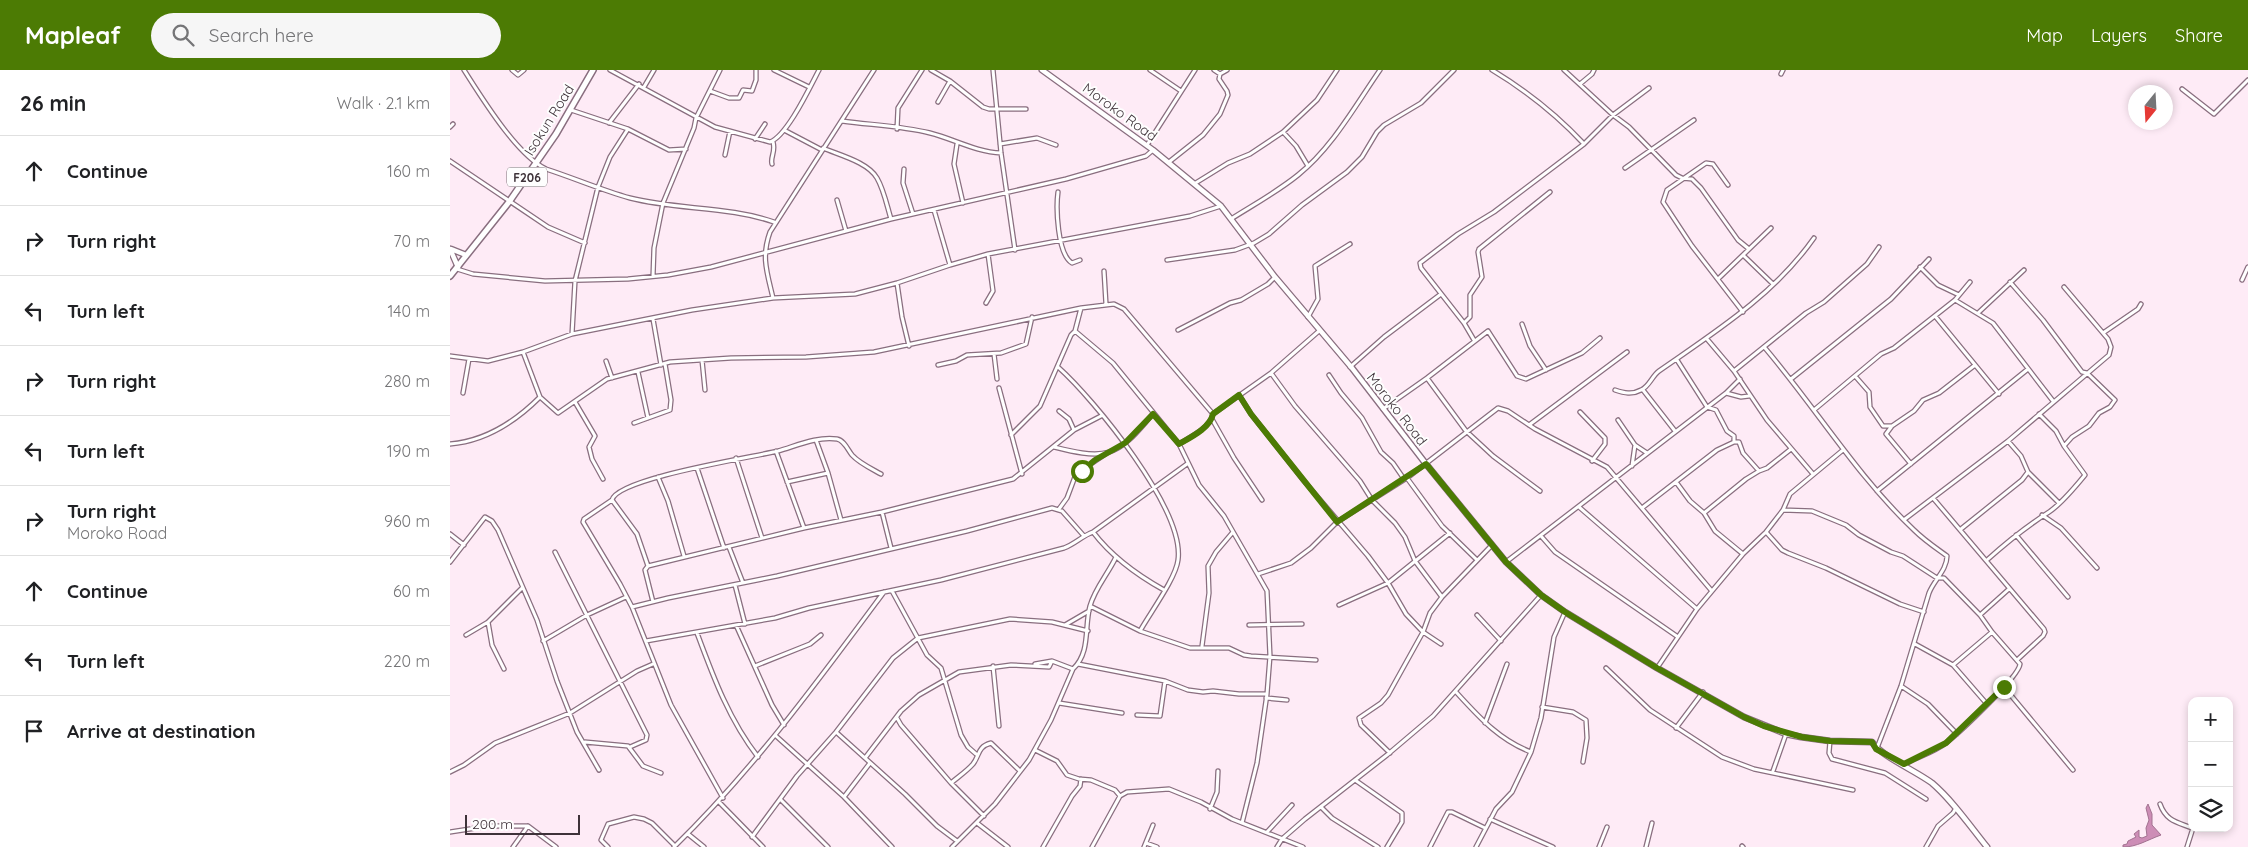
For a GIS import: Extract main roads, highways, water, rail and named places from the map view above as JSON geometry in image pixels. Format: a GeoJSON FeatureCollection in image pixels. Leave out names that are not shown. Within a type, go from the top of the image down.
{"type":"FeatureCollection","features":[{"type":"Feature","properties":{"kind":"main road","name":"Isokun Road"},"geometry":{"type":"LineString","coordinates":[[450,276],[509,202],[571,110],[593,70]]}}]}
